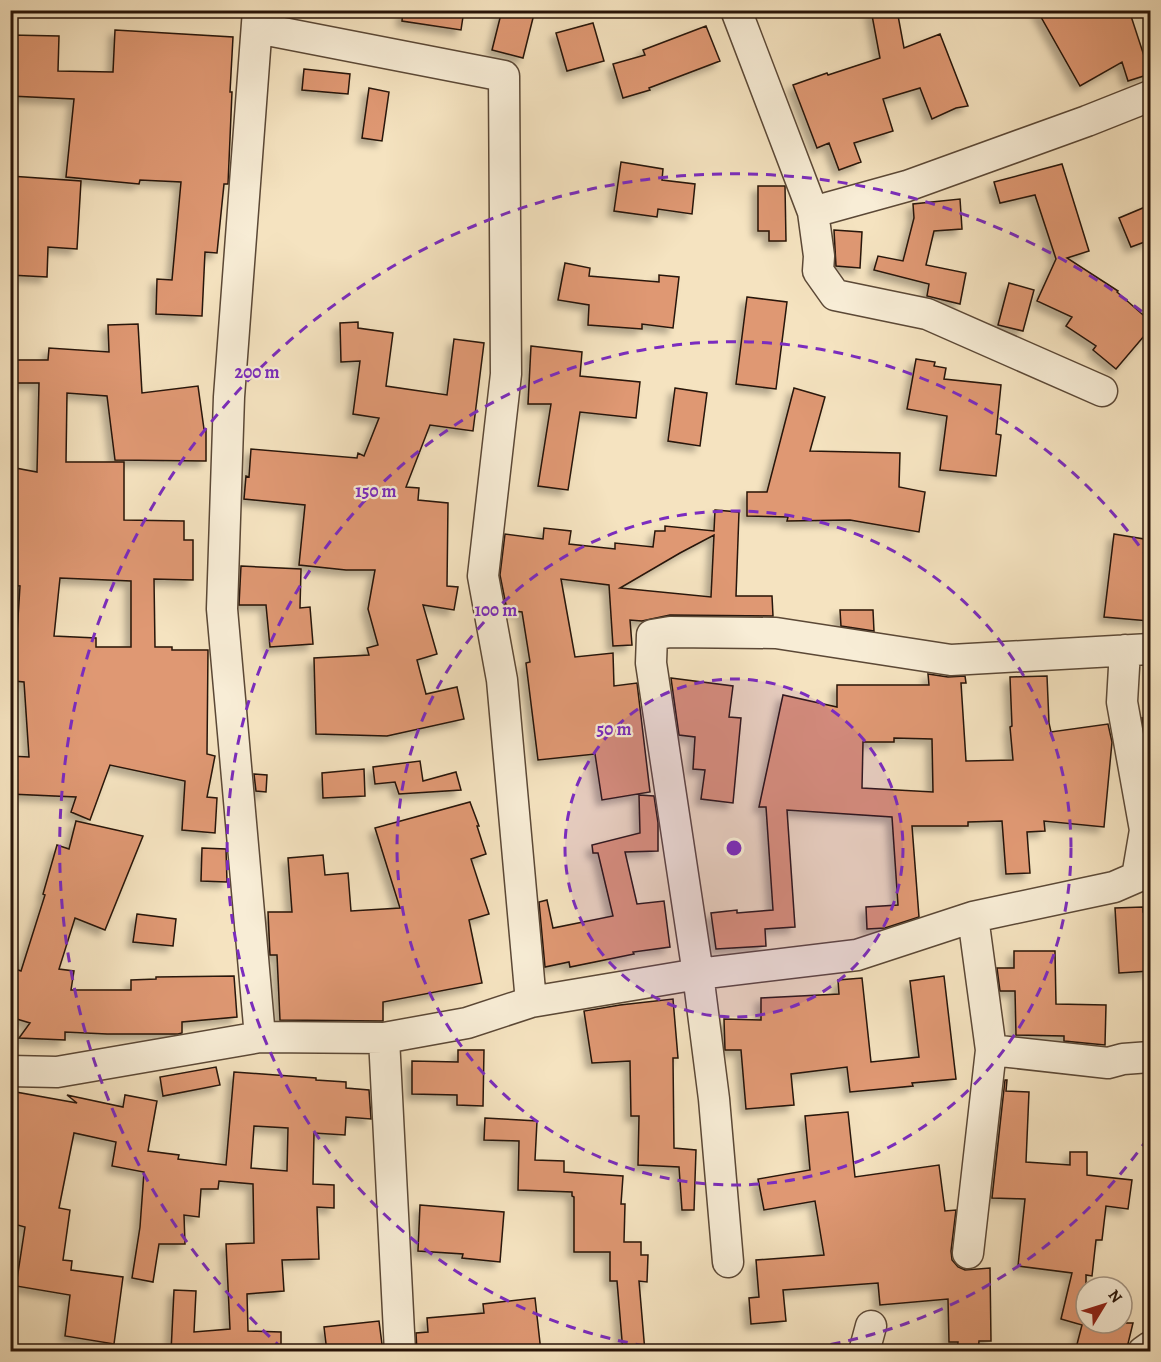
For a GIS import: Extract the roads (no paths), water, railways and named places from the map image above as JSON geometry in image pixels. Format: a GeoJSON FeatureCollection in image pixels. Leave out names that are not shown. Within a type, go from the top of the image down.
{"type":"FeatureCollection","features":[{"type":"Feature","properties":{"kind":"street"},"geometry":{"type":"LineString","coordinates":[[736,10],[813,212],[819,256],[818,271],[835,296],[927,314],[1102,391]]}},
{"type":"Feature","properties":{"kind":"street"},"geometry":{"type":"LineString","coordinates":[[260,1037],[222,609],[230,397],[257,19],[504,76],[506,374],[483,576],[502,680],[531,1002]]}},
{"type":"Feature","properties":{"kind":"street"},"geometry":{"type":"LineString","coordinates":[[813,212],[907,186],[1087,122],[1150,96]]}},
{"type":"Feature","properties":{"kind":"street"},"geometry":{"type":"LineString","coordinates":[[10,1071],[57,1072],[260,1037],[384,1038],[467,1023],[531,1002],[698,974],[857,955],[973,917],[1114,887],[1137,877],[1145,830],[1122,702],[1138,650],[951,660],[776,633],[670,632],[652,635],[651,663],[698,974],[714,1099],[728,1262]]}},
{"type":"Feature","properties":{"kind":"street"},"geometry":{"type":"LineString","coordinates":[[968,1253],[991,1050],[973,917]]}},
{"type":"Feature","properties":{"kind":"street"},"geometry":{"type":"LineString","coordinates":[[384,1038],[400,1352]]}},
{"type":"Feature","properties":{"kind":"street"},"geometry":{"type":"LineString","coordinates":[[991,1050],[1108,1063],[1123,1059],[1150,1057]]}},
{"type":"Feature","properties":{"kind":"street"},"geometry":{"type":"LineString","coordinates":[[1143,1352],[1150,1347]]}}]}
